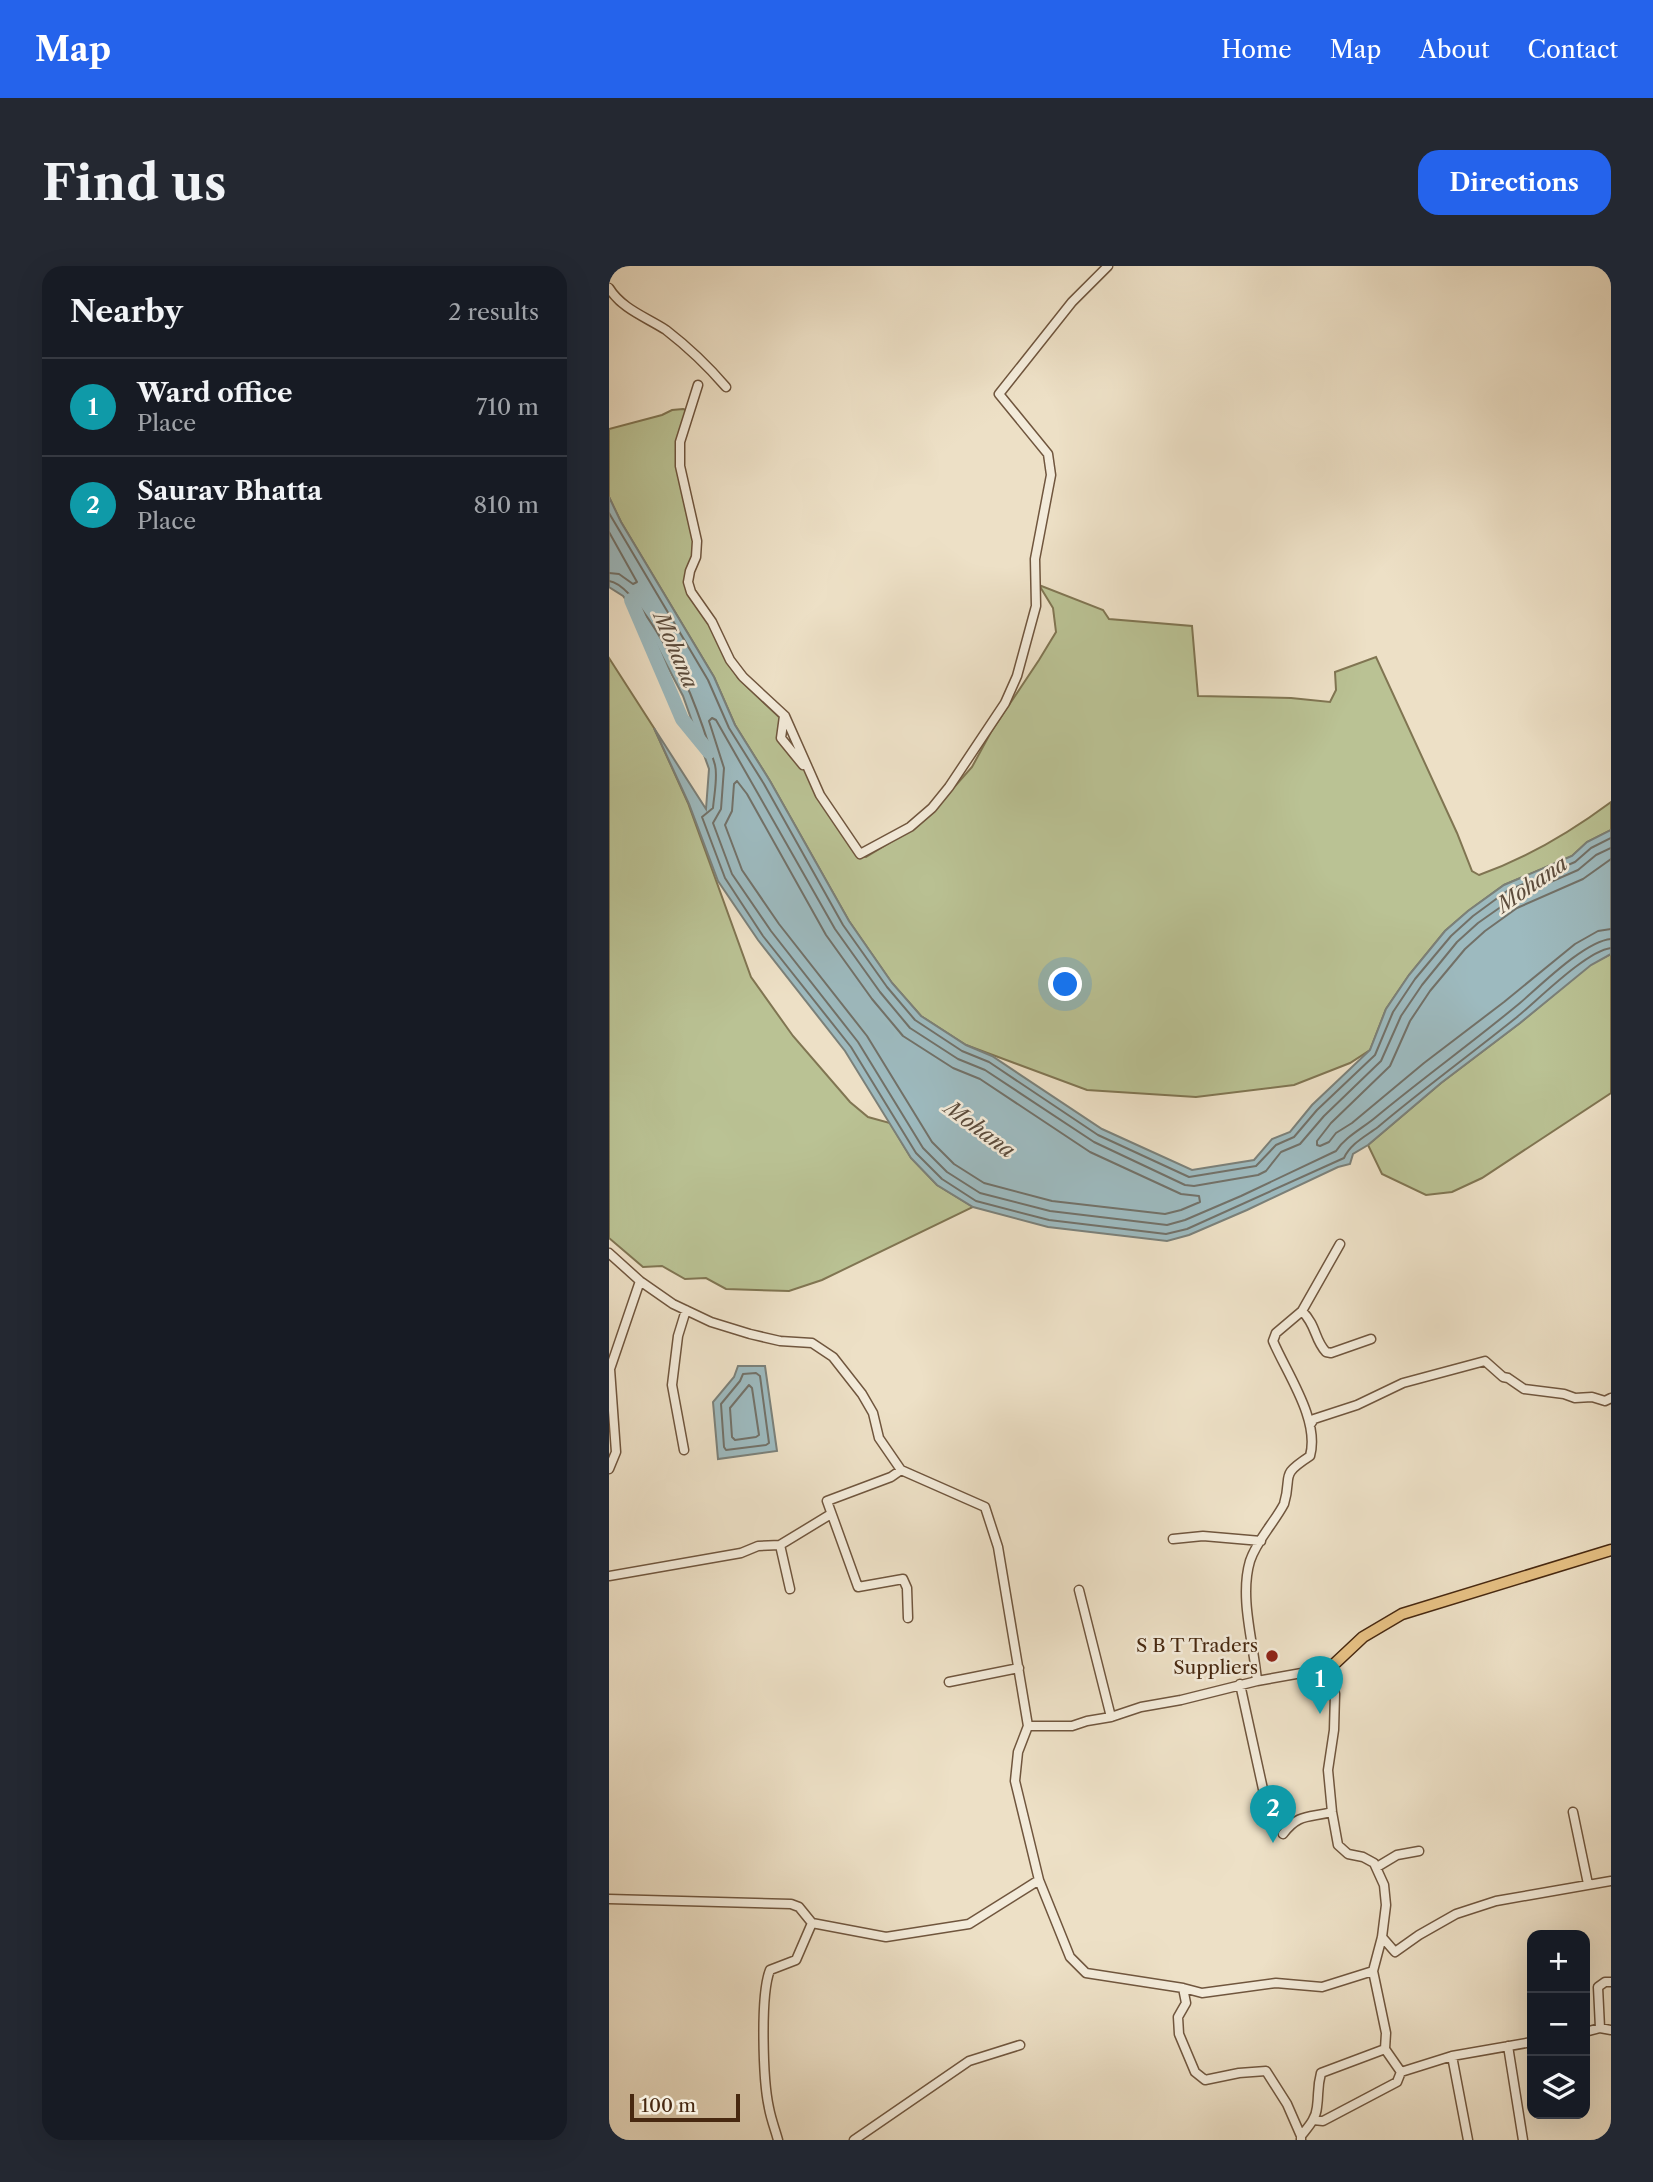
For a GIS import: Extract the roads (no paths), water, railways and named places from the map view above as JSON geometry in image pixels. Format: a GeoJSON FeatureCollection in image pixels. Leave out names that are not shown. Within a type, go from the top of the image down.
{"type":"FeatureCollection","features":[{"type":"Feature","properties":{"kind":"main road"},"geometry":{"type":"LineString","coordinates":[[1330,1668],[1363,1636],[1402,1614],[1611,1550]]}},
{"type":"Feature","properties":{"kind":"street"},"geometry":{"type":"LineString","coordinates":[[698,385],[680,442],[680,466],[697,541],[695,557],[689,571],[691,592],[712,622],[730,660],[743,677],[784,715],[820,795],[860,854],[910,827],[932,808],[1005,703],[1017,676],[1036,606],[1035,559],[1051,475],[1048,454],[999,394],[1072,302],[1108,266]]}},
{"type":"Feature","properties":{"kind":"street"},"geometry":{"type":"LineString","coordinates":[[609,288],[617,300],[665,330],[689,349],[726,387]]}},
{"type":"Feature","properties":{"kind":"street"},"geometry":{"type":"LineString","coordinates":[[1257,1681],[1248,1625],[1250,1562],[1284,1504],[1287,1475],[1293,1467],[1310,1456],[1314,1442],[1293,1378],[1273,1341],[1276,1333],[1302,1311],[1340,1244]]}},
{"type":"Feature","properties":{"kind":"street"},"geometry":{"type":"LineString","coordinates":[[609,1253],[640,1281],[673,1304],[711,1322],[780,1341],[812,1343],[832,1357],[862,1394],[873,1413],[879,1438],[901,1471],[985,1507],[998,1547],[1028,1726],[1018,1752],[1015,1781],[1039,1880],[1070,1957],[1086,1973],[1202,1993],[1276,1983],[1322,1987],[1373,1971]]}},
{"type":"Feature","properties":{"kind":"street"},"geometry":{"type":"LineString","coordinates":[[609,1469],[616,1452],[610,1369],[640,1281]]}},
{"type":"Feature","properties":{"kind":"street"},"geometry":{"type":"LineString","coordinates":[[684,1450],[672,1385],[678,1336],[686,1310]]}},
{"type":"Feature","properties":{"kind":"street"},"geometry":{"type":"LineString","coordinates":[[1302,1311],[1311,1320],[1326,1352],[1331,1353],[1371,1339]]}},
{"type":"Feature","properties":{"kind":"street"},"geometry":{"type":"LineString","coordinates":[[1310,1425],[1314,1419],[1357,1405],[1402,1383],[1485,1362],[1524,1389],[1575,1398],[1593,1397],[1605,1401],[1611,1398]]}},
{"type":"Feature","properties":{"kind":"street"},"geometry":{"type":"LineString","coordinates":[[901,1471],[827,1501],[858,1587],[903,1579],[907,1588],[908,1618]]}},
{"type":"Feature","properties":{"kind":"street"},"geometry":{"type":"LineString","coordinates":[[609,1576],[741,1553],[758,1546],[780,1545],[831,1514]]}},
{"type":"Feature","properties":{"kind":"street"},"geometry":{"type":"LineString","coordinates":[[1173,1539],[1203,1536],[1261,1541]]}},
{"type":"Feature","properties":{"kind":"street"},"geometry":{"type":"LineString","coordinates":[[780,1545],[790,1589]]}},
{"type":"Feature","properties":{"kind":"street"},"geometry":{"type":"LineString","coordinates":[[1079,1590],[1111,1717]]}},
{"type":"Feature","properties":{"kind":"street"},"geometry":{"type":"LineString","coordinates":[[949,1682],[1019,1668]]}},
{"type":"Feature","properties":{"kind":"street"},"geometry":{"type":"LineString","coordinates":[[1028,1726],[1072,1726],[1240,1684],[1330,1668],[1335,1694],[1334,1730],[1328,1770],[1332,1812],[1338,1845],[1348,1854],[1363,1857],[1377,1867],[1384,1885],[1386,1905],[1382,1937],[1373,1971],[1386,2033],[1385,2049],[1401,2072]]}},
{"type":"Feature","properties":{"kind":"street"},"geometry":{"type":"LineString","coordinates":[[1240,1684],[1268,1812]]}},
{"type":"Feature","properties":{"kind":"street"},"geometry":{"type":"LineString","coordinates":[[1283,1834],[1299,1818],[1332,1812]]}},
{"type":"Feature","properties":{"kind":"street"},"geometry":{"type":"LineString","coordinates":[[1573,1812],[1588,1884]]}},
{"type":"Feature","properties":{"kind":"street"},"geometry":{"type":"LineString","coordinates":[[1377,1867],[1397,1855],[1419,1851]]}},
{"type":"Feature","properties":{"kind":"street"},"geometry":{"type":"LineString","coordinates":[[609,1899],[791,1904],[799,1907],[812,1923],[886,1937],[969,1924],[1039,1880]]}},
{"type":"Feature","properties":{"kind":"street"},"geometry":{"type":"LineString","coordinates":[[1382,1937],[1395,1952],[1456,1914],[1496,1901],[1611,1881]]}},
{"type":"Feature","properties":{"kind":"street"},"geometry":{"type":"LineString","coordinates":[[778,2140],[768,2106],[765,2068],[764,2001],[767,1978],[770,1970],[796,1960],[812,1923]]}},
{"type":"Feature","properties":{"kind":"street"},"geometry":{"type":"LineString","coordinates":[[1600,2028],[1598,1987],[1605,1982],[1611,1982]]}},
{"type":"Feature","properties":{"kind":"street"},"geometry":{"type":"LineString","coordinates":[[1184,1988],[1186,2003],[1178,2017],[1179,2034],[1195,2072],[1205,2080],[1266,2071],[1287,2104],[1301,2138]]}},
{"type":"Feature","properties":{"kind":"street"},"geometry":{"type":"LineString","coordinates":[[1590,2031],[1600,2028],[1611,2030]]}},
{"type":"Feature","properties":{"kind":"street"},"geometry":{"type":"LineString","coordinates":[[1401,2072],[1451,2056],[1527,2043]]}},
{"type":"Feature","properties":{"kind":"street"},"geometry":{"type":"LineString","coordinates":[[854,2140],[969,2061],[1020,2045]]}},
{"type":"Feature","properties":{"kind":"street"},"geometry":{"type":"LineString","coordinates":[[1508,2046],[1523,2140]]}},
{"type":"Feature","properties":{"kind":"street"},"geometry":{"type":"LineString","coordinates":[[1301,2138],[1313,2120],[1317,2108],[1317,2088],[1321,2073],[1385,2049]]}},
{"type":"Feature","properties":{"kind":"street"},"geometry":{"type":"LineString","coordinates":[[1451,2056],[1468,2140]]}},
{"type":"Feature","properties":{"kind":"street"},"geometry":{"type":"LineString","coordinates":[[1313,2120],[1323,2121],[1397,2082],[1401,2072]]}},
{"type":"Feature","properties":{"kind":"water"},"geometry":{"type":"Polygon","coordinates":[[[609,497],[621,522],[714,677],[735,725],[849,921],[892,983],[921,1016],[966,1045],[992,1056],[1102,1129],[1192,1170],[1254,1160],[1272,1139],[1290,1132],[1312,1105],[1370,1050],[1386,1009],[1409,975],[1445,931],[1504,885],[1572,856],[1587,842],[1611,830],[1611,954],[1591,965],[1441,1083],[1368,1145],[1353,1154],[1350,1164],[1189,1235],[1167,1241],[1048,1227],[973,1207],[937,1185],[911,1158],[845,1051],[758,940],[718,881],[689,804],[654,728],[706,809],[709,769],[683,696],[650,633],[623,596],[609,587],[609,497]]]}},
{"type":"Feature","properties":{"kind":"water"},"geometry":{"type":"Polygon","coordinates":[[[738,1366],[765,1366],[777,1451],[718,1459],[713,1402],[734,1377],[738,1366]]]}},
{"type":"Feature","properties":{"kind":"waterway","name":"Mohana"},"geometry":{"type":"LineString","coordinates":[[631,600],[682,719],[709,752]]}},
{"type":"Feature","properties":{"kind":"place","name":"S B T Traders Suppliers"},"geometry":{"type":"Point","coordinates":[1272,1656]}},
{"type":"Feature","properties":{"kind":"place","name":"Ward office"},"geometry":{"type":"Point","coordinates":[1320,1714]}},
{"type":"Feature","properties":{"kind":"place","name":"Saurav Bhatta"},"geometry":{"type":"Point","coordinates":[1273,1843]}}]}
